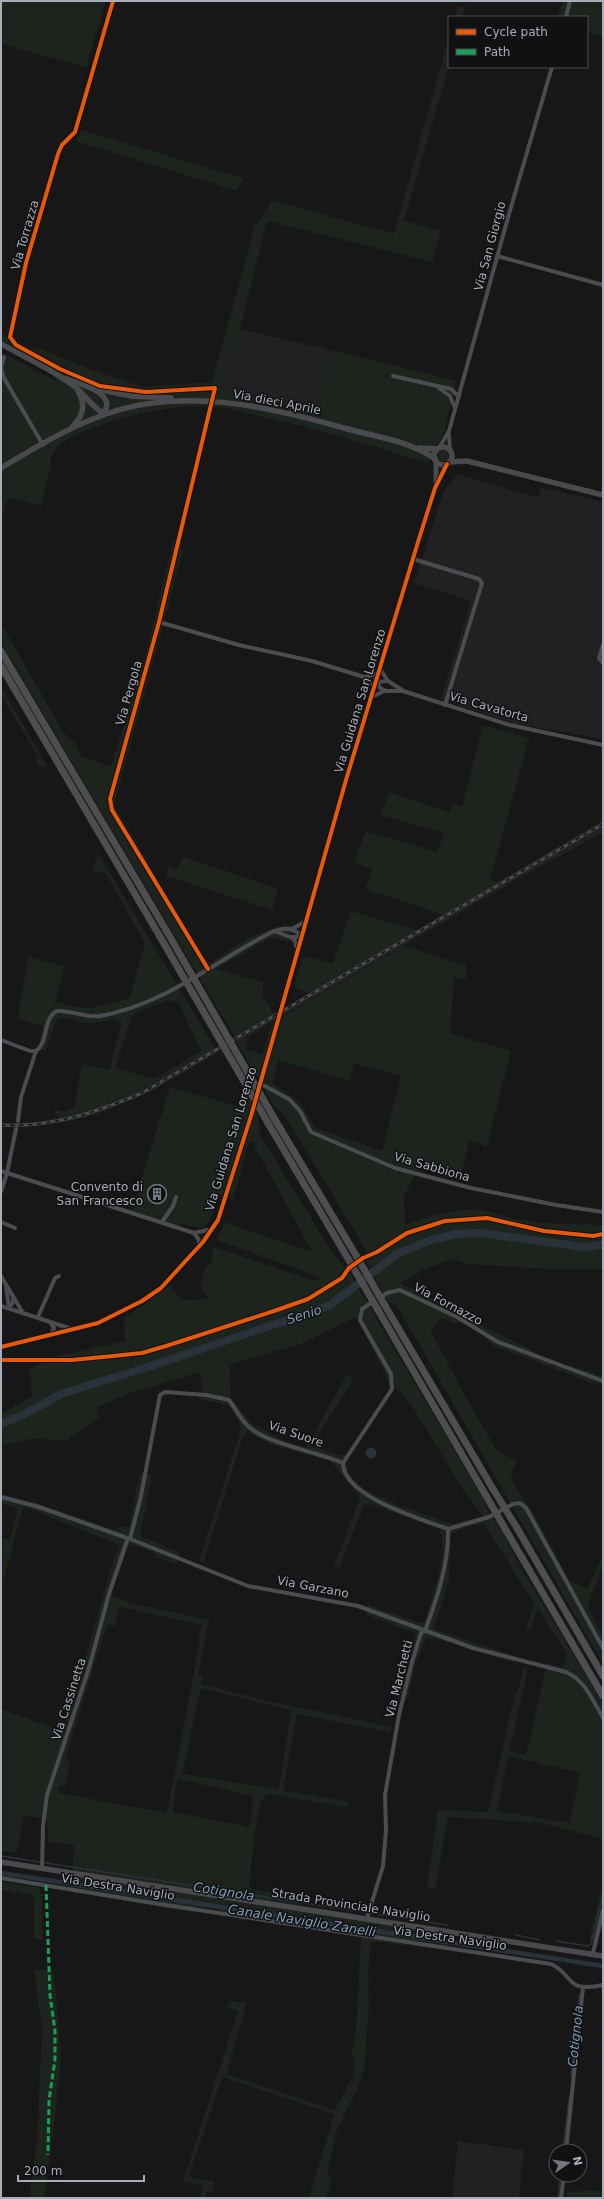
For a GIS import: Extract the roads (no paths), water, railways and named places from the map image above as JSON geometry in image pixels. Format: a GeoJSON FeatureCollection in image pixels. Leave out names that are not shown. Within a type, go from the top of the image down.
{"type":"FeatureCollection","features":[{"type":"Feature","properties":{"kind":"highway"},"geometry":{"type":"LineString","coordinates":[[1,651],[603,1676]]}},
{"type":"Feature","properties":{"kind":"highway"},"geometry":{"type":"LineString","coordinates":[[1,666],[603,1696]]}},
{"type":"Feature","properties":{"kind":"main road"},"geometry":{"type":"LineString","coordinates":[[1,344],[60,376],[76,387],[95,408],[104,414],[108,405],[106,400],[91,388]]}},
{"type":"Feature","properties":{"kind":"main road"},"geometry":{"type":"LineString","coordinates":[[60,376],[91,388],[132,396],[189,399]]}},
{"type":"Feature","properties":{"kind":"main road"},"geometry":{"type":"LineString","coordinates":[[68,431],[78,420],[82,409],[82,400],[76,387]]}},
{"type":"Feature","properties":{"kind":"main road","name":"Via dieci Aprile"},"geometry":{"type":"LineString","coordinates":[[1,468],[68,431],[104,414],[157,402],[189,399],[246,406],[330,424],[416,448],[438,449]]}},
{"type":"Feature","properties":{"kind":"main road"},"geometry":{"type":"LineString","coordinates":[[467,461],[442,465],[435,460],[434,454],[438,449],[445,447],[467,461],[603,494]]}},
{"type":"Feature","properties":{"kind":"main road","name":"Via dieci Aprile"},"geometry":{"type":"LineString","coordinates":[[416,448],[435,460]]}},
{"type":"Feature","properties":{"kind":"main road"},"geometry":{"type":"LineString","coordinates":[[448,463],[452,458],[451,451]]}},
{"type":"Feature","properties":{"kind":"main road","name":"Strada Provinciale Naviglio"},"geometry":{"type":"LineString","coordinates":[[1,1862],[593,1953],[603,1956]]}},
{"type":"Feature","properties":{"kind":"street","name":"Via Torrazza"},"geometry":{"type":"LineString","coordinates":[[113,1],[75,132],[62,146],[58,154],[26,263],[10,337],[16,345],[60,369],[100,386],[146,392],[216,388]]}},
{"type":"Feature","properties":{"kind":"street"},"geometry":{"type":"LineString","coordinates":[[566,16],[570,1]]}},
{"type":"Feature","properties":{"kind":"street","name":"Via San Giorgio"},"geometry":{"type":"LineString","coordinates":[[438,449],[449,431],[552,68]]}},
{"type":"Feature","properties":{"kind":"street"},"geometry":{"type":"LineString","coordinates":[[498,256],[603,285]]}},
{"type":"Feature","properties":{"kind":"street"},"geometry":{"type":"LineString","coordinates":[[4,357],[2,374],[43,445]]}},
{"type":"Feature","properties":{"kind":"street"},"geometry":{"type":"LineString","coordinates":[[393,376],[451,389],[463,384]]}},
{"type":"Feature","properties":{"kind":"street"},"geometry":{"type":"LineString","coordinates":[[439,387],[451,397],[455,410]]}},
{"type":"Feature","properties":{"kind":"street","name":"Via Pergola"},"geometry":{"type":"LineString","coordinates":[[208,968],[110,805],[111,793],[159,622],[216,388]]}},
{"type":"Feature","properties":{"kind":"street"},"geometry":{"type":"LineString","coordinates":[[451,389],[459,397]]}},
{"type":"Feature","properties":{"kind":"street"},"geometry":{"type":"LineString","coordinates":[[451,397],[459,397]]}},
{"type":"Feature","properties":{"kind":"street","name":"Via San Giorgio"},"geometry":{"type":"LineString","coordinates":[[449,431],[451,451]]}},
{"type":"Feature","properties":{"kind":"street"},"geometry":{"type":"LineString","coordinates":[[435,460],[435,488]]}},
{"type":"Feature","properties":{"kind":"street"},"geometry":{"type":"LineString","coordinates":[[435,488],[448,463]]}},
{"type":"Feature","properties":{"kind":"street","name":"Via Guidana San Lorenzo"},"geometry":{"type":"LineString","coordinates":[[1,1347],[74,1330],[110,1318],[142,1302],[161,1288],[212,1229],[227,1194],[298,952],[346,780],[435,488]]}},
{"type":"Feature","properties":{"kind":"street"},"geometry":{"type":"LineString","coordinates":[[413,559],[478,579],[482,583],[445,705]]}},
{"type":"Feature","properties":{"kind":"street"},"geometry":{"type":"LineString","coordinates":[[159,622],[239,645],[312,661],[364,677],[386,691]]}},
{"type":"Feature","properties":{"kind":"street"},"geometry":{"type":"LineString","coordinates":[[603,645],[599,658],[603,663]]}},
{"type":"Feature","properties":{"kind":"street"},"geometry":{"type":"LineString","coordinates":[[364,677],[380,671],[388,680],[403,691]]}},
{"type":"Feature","properties":{"kind":"street"},"geometry":{"type":"LineString","coordinates":[[376,685],[388,680]]}},
{"type":"Feature","properties":{"kind":"street","name":"Via Cavatorta"},"geometry":{"type":"LineString","coordinates":[[372,697],[386,691],[403,691],[510,725],[603,745]]}},
{"type":"Feature","properties":{"kind":"street"},"geometry":{"type":"LineString","coordinates":[[18,1121],[21,1097],[36,1051],[40,1048],[48,1022],[54,1013],[61,1011],[87,1016],[113,1012],[156,998],[273,931],[291,930],[306,920]]}},
{"type":"Feature","properties":{"kind":"street"},"geometry":{"type":"LineString","coordinates":[[291,930],[302,937]]}},
{"type":"Feature","properties":{"kind":"street"},"geometry":{"type":"LineString","coordinates":[[273,931],[290,937],[295,941],[298,952]]}},
{"type":"Feature","properties":{"kind":"street"},"geometry":{"type":"LineString","coordinates":[[290,937],[302,937]]}},
{"type":"Feature","properties":{"kind":"street"},"geometry":{"type":"LineString","coordinates":[[1,1040],[30,1051],[36,1051]]}},
{"type":"Feature","properties":{"kind":"street","name":"Via Sabbiona"},"geometry":{"type":"LineString","coordinates":[[259,1083],[289,1099],[300,1111],[311,1132],[395,1168],[471,1188],[556,1205],[603,1212]]}},
{"type":"Feature","properties":{"kind":"street"},"geometry":{"type":"LineString","coordinates":[[1,1192],[7,1173],[16,1129]]}},
{"type":"Feature","properties":{"kind":"street"},"geometry":{"type":"LineString","coordinates":[[1,1171],[121,1208],[194,1233],[212,1229]]}},
{"type":"Feature","properties":{"kind":"street"},"geometry":{"type":"LineString","coordinates":[[162,1222],[173,1206],[176,1197]]}},
{"type":"Feature","properties":{"kind":"street"},"geometry":{"type":"LineString","coordinates":[[1,1222],[15,1228]]}},
{"type":"Feature","properties":{"kind":"street"},"geometry":{"type":"LineString","coordinates":[[194,1233],[199,1240],[198,1247]]}},
{"type":"Feature","properties":{"kind":"street"},"geometry":{"type":"LineString","coordinates":[[1,1276],[23,1313]]}},
{"type":"Feature","properties":{"kind":"street"},"geometry":{"type":"LineString","coordinates":[[38,1317],[55,1278],[59,1276]]}},
{"type":"Feature","properties":{"kind":"street"},"geometry":{"type":"LineString","coordinates":[[6,1284],[6,1295],[9,1308]]}},
{"type":"Feature","properties":{"kind":"street","name":"Via Fornazzo"},"geometry":{"type":"LineString","coordinates":[[343,1463],[392,1389],[391,1374],[360,1320],[362,1309],[387,1293],[400,1290],[457,1317],[498,1342],[603,1381]]}},
{"type":"Feature","properties":{"kind":"street"},"geometry":{"type":"LineString","coordinates":[[1,1300],[6,1295]]}},
{"type":"Feature","properties":{"kind":"street"},"geometry":{"type":"LineString","coordinates":[[9,1308],[13,1302],[12,1295]]}},
{"type":"Feature","properties":{"kind":"street"},"geometry":{"type":"LineString","coordinates":[[1,1306],[74,1330]]}},
{"type":"Feature","properties":{"kind":"street"},"geometry":{"type":"LineString","coordinates":[[45,1320],[54,1328],[50,1336]]}},
{"type":"Feature","properties":{"kind":"street","name":"Via Suore"},"geometry":{"type":"LineString","coordinates":[[160,1395],[165,1392],[206,1395],[229,1400],[249,1427],[274,1440],[328,1456],[343,1463]]}},
{"type":"Feature","properties":{"kind":"street","name":"Via Cassinetta"},"geometry":{"type":"LineString","coordinates":[[42,1868],[43,1826],[47,1796],[89,1668],[109,1594],[129,1539],[141,1496],[160,1395]]}},
{"type":"Feature","properties":{"kind":"street"},"geometry":{"type":"LineString","coordinates":[[343,1463],[343,1468],[353,1484],[367,1495],[448,1529],[490,1517],[512,1504],[520,1503],[526,1508],[603,1648]]}},
{"type":"Feature","properties":{"kind":"street","name":"Via Garzano"},"geometry":{"type":"LineString","coordinates":[[1,1497],[39,1507],[129,1539],[248,1586],[358,1606],[473,1648],[556,1668],[574,1675],[583,1684],[603,1718]]}},
{"type":"Feature","properties":{"kind":"street","name":"Via Marchetti"},"geometry":{"type":"LineString","coordinates":[[367,1918],[383,1866],[386,1830],[385,1794],[399,1715],[421,1633],[426,1631],[439,1592],[446,1564],[448,1529]]}},
{"type":"Feature","properties":{"kind":"street","name":"Via Destra Naviglio"},"geometry":{"type":"LineString","coordinates":[[1,1878],[153,1903],[551,1964],[556,1966],[573,1984],[583,1987]]}},
{"type":"Feature","properties":{"kind":"street"},"geometry":{"type":"LineString","coordinates":[[593,1953],[603,1910]]}},
{"type":"Feature","properties":{"kind":"street"},"geometry":{"type":"LineString","coordinates":[[567,2143],[583,1987],[603,1985]]}},
{"type":"Feature","properties":{"kind":"street"},"geometry":{"type":"LineString","coordinates":[[561,2198],[563,2183]]}},
{"type":"Feature","properties":{"kind":"waterway","name":"Senio"},"geometry":{"type":"LineString","coordinates":[[1,1424],[23,1415],[61,1394],[145,1368],[329,1306],[397,1254],[431,1240],[456,1234],[480,1233],[583,1247],[603,1245]]}},
{"type":"Feature","properties":{"kind":"waterway","name":"Cotignola"},"geometry":{"type":"LineString","coordinates":[[1,1856],[447,1925]]}},
{"type":"Feature","properties":{"kind":"waterway","name":"Canale Naviglio Zanelli"},"geometry":{"type":"LineString","coordinates":[[1,1873],[603,1966]]}},
{"type":"Feature","properties":{"kind":"waterway"},"geometry":{"type":"LineString","coordinates":[[556,1941],[588,1946],[591,1944],[603,1894]]}},
{"type":"Feature","properties":{"kind":"waterway","name":"Cotignola"},"geometry":{"type":"LineString","coordinates":[[516,1935],[540,1940]]}},
{"type":"Feature","properties":{"kind":"waterway","name":"Cotignola"},"geometry":{"type":"LineString","coordinates":[[571,2077],[579,1995]]}},
{"type":"Feature","properties":{"kind":"waterway","name":"Cotignola"},"geometry":{"type":"LineString","coordinates":[[564,2143],[569,2099]]}},
{"type":"Feature","properties":{"kind":"waterway","name":"Cotignola"},"geometry":{"type":"LineString","coordinates":[[558,2198],[560,2183]]}},
{"type":"Feature","properties":{"kind":"railway"},"geometry":{"type":"LineString","coordinates":[[1,1125],[38,1124],[56,1121],[91,1112],[142,1093],[603,824]]}},
{"type":"Feature","properties":{"kind":"place","name":"Convento di San Francesco"},"geometry":{"type":"Point","coordinates":[157,1194]}}]}
